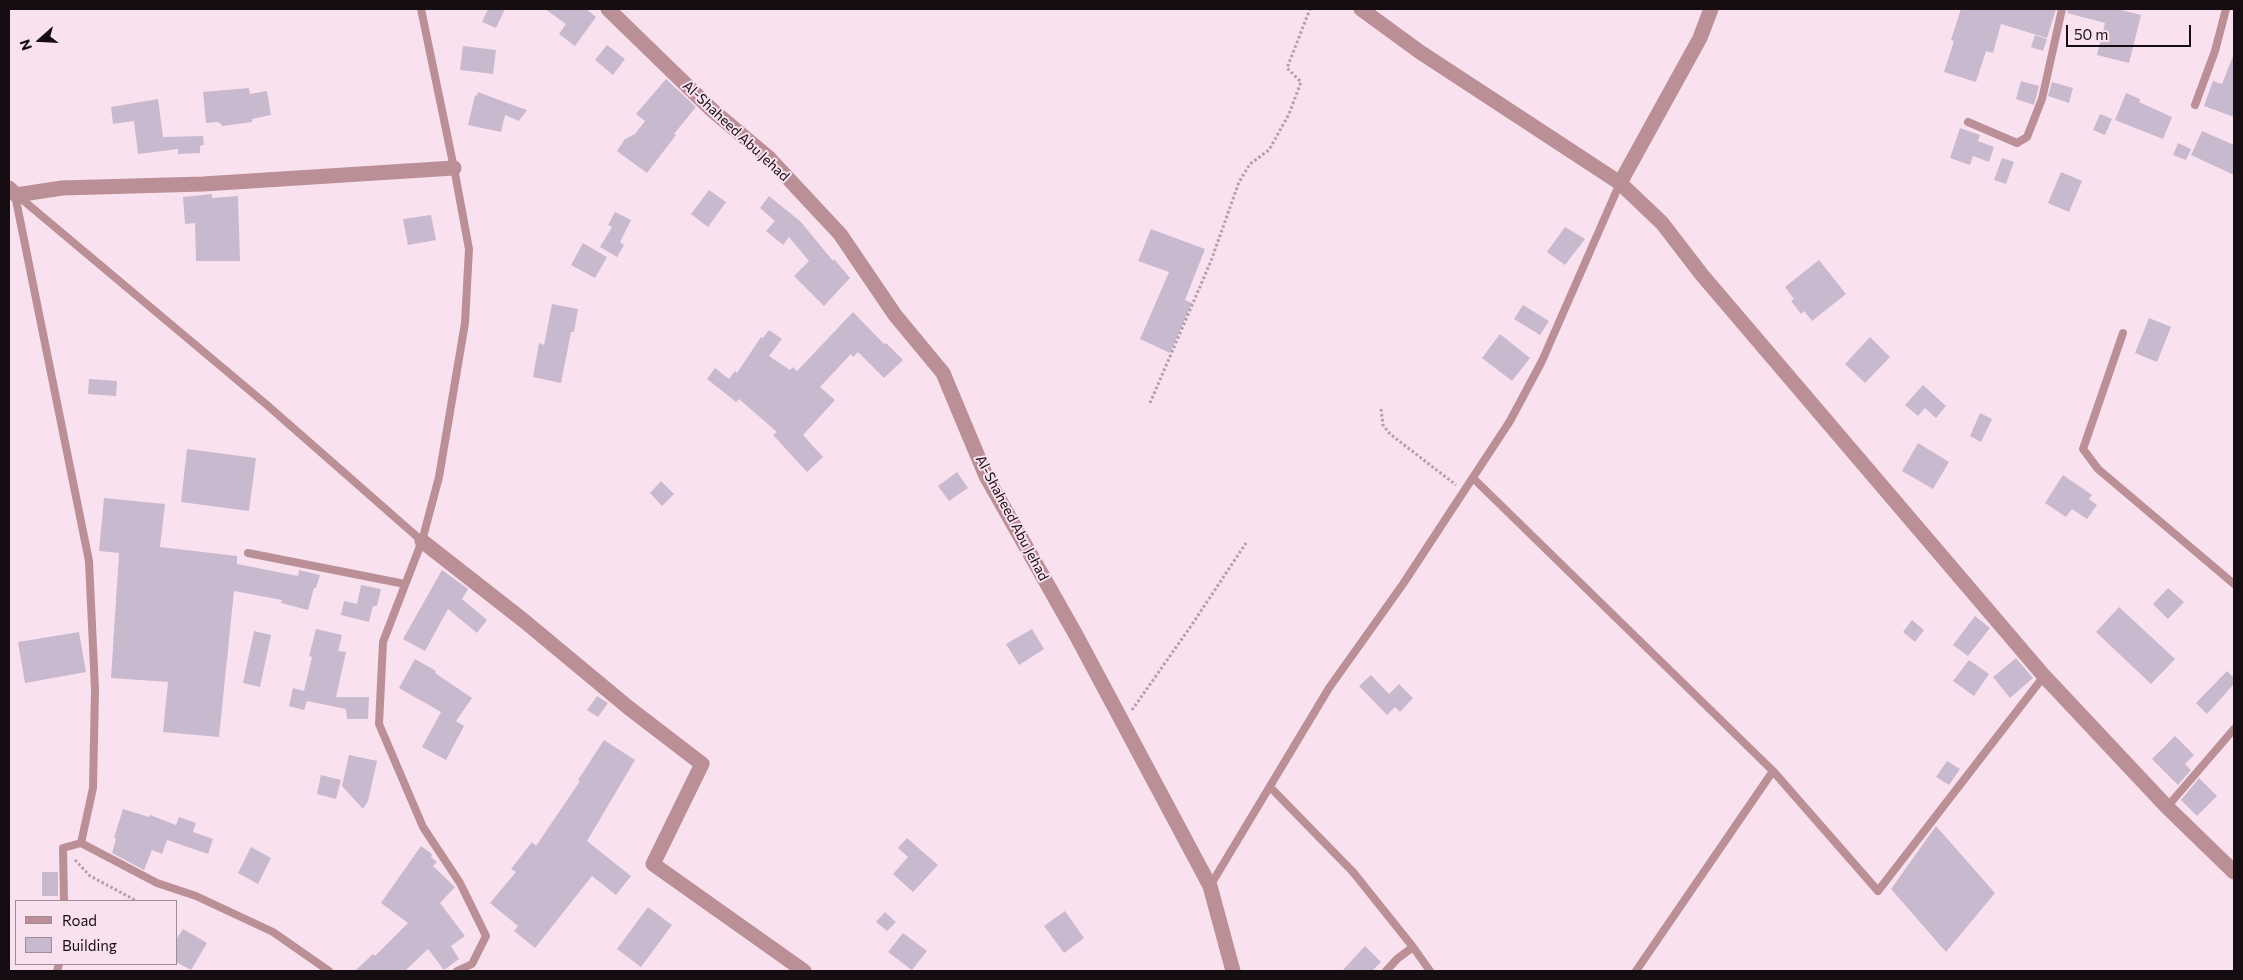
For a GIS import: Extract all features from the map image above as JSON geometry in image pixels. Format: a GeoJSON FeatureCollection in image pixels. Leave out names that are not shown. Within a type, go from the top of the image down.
{"type":"FeatureCollection","features":[{"type":"Feature","properties":{"kind":"street","name":"Al-Shaheed Abu Jehad"},"geometry":{"type":"LineString","coordinates":[[608,9],[712,110],[769,158],[840,234],[895,315],[943,373],[986,476],[1076,634],[1210,886],[1233,971]]}},
{"type":"Feature","properties":{"kind":"street"},"geometry":{"type":"LineString","coordinates":[[1361,9],[1420,52],[1620,183],[1662,223],[1702,275],[2044,676],[2167,808],[2234,872]]}},
{"type":"Feature","properties":{"kind":"street"},"geometry":{"type":"LineString","coordinates":[[1620,183],[1700,38],[1711,9]]}},
{"type":"Feature","properties":{"kind":"street"},"geometry":{"type":"LineString","coordinates":[[11,193],[62,188],[202,184],[454,168]]}},
{"type":"Feature","properties":{"kind":"street"},"geometry":{"type":"LineString","coordinates":[[422,541],[523,620],[629,708],[702,764],[653,864],[804,971]]}},
{"type":"Feature","properties":{"kind":"lane"},"geometry":{"type":"LineString","coordinates":[[421,9],[469,249],[465,323],[439,477],[422,541],[383,642],[379,724],[423,827],[460,883],[486,936],[472,964],[457,971]]}},
{"type":"Feature","properties":{"kind":"lane"},"geometry":{"type":"LineString","coordinates":[[1968,122],[2018,142],[2027,137],[2042,99],[2062,9]]}},
{"type":"Feature","properties":{"kind":"lane"},"geometry":{"type":"LineString","coordinates":[[2195,105],[2215,51],[2226,9]]}},
{"type":"Feature","properties":{"kind":"lane"},"geometry":{"type":"LineString","coordinates":[[1210,886],[1271,788],[1329,688],[1403,584],[1510,421],[1542,361],[1620,183]]}},
{"type":"Feature","properties":{"kind":"lane"},"geometry":{"type":"LineString","coordinates":[[11,193],[267,405],[422,541]]}},
{"type":"Feature","properties":{"kind":"lane"},"geometry":{"type":"LineString","coordinates":[[11,193],[89,562],[95,690],[93,788],[82,843]]}},
{"type":"Feature","properties":{"kind":"lane"},"geometry":{"type":"LineString","coordinates":[[2123,333],[2083,449],[2098,469],[2234,584]]}},
{"type":"Feature","properties":{"kind":"lane"},"geometry":{"type":"LineString","coordinates":[[1473,478],[1773,771],[1878,891],[2044,676]]}},
{"type":"Feature","properties":{"kind":"lane"},"geometry":{"type":"LineString","coordinates":[[248,553],[405,584]]}},
{"type":"Feature","properties":{"kind":"lane"},"geometry":{"type":"LineString","coordinates":[[2167,808],[2234,729]]}},
{"type":"Feature","properties":{"kind":"lane"},"geometry":{"type":"LineString","coordinates":[[1636,971],[1773,771]]}},
{"type":"Feature","properties":{"kind":"lane"},"geometry":{"type":"LineString","coordinates":[[1271,788],[1353,872],[1430,971]]}},
{"type":"Feature","properties":{"kind":"lane"},"geometry":{"type":"LineString","coordinates":[[64,900],[63,848],[82,843],[157,883],[196,896],[273,932],[329,971]]}},
{"type":"Feature","properties":{"kind":"lane"},"geometry":{"type":"LineString","coordinates":[[1386,971],[1397,959],[1413,947]]}},
{"type":"Feature","properties":{"kind":"path"},"geometry":{"type":"LineString","coordinates":[[1150,404],[1211,261],[1239,182],[1250,164],[1269,150],[1289,114],[1301,82],[1287,68],[1310,9]]}},
{"type":"Feature","properties":{"kind":"path"},"geometry":{"type":"LineString","coordinates":[[1381,410],[1380,414],[1383,425],[1390,434],[1464,492]]}},
{"type":"Feature","properties":{"kind":"path"},"geometry":{"type":"LineString","coordinates":[[1123,723],[1246,543]]}},
{"type":"Feature","properties":{"kind":"path"},"geometry":{"type":"LineString","coordinates":[[63,848],[90,876],[135,900]]}},
{"type":"Feature","properties":{"kind":"building"},"geometry":{"type":"Polygon","coordinates":[[[488,9],[505,9],[496,28],[482,22],[488,9]]]}},
{"type":"Feature","properties":{"kind":"building"},"geometry":{"type":"Polygon","coordinates":[[[545,9],[586,9],[596,17],[575,46],[559,34],[566,24],[545,9]]]}},
{"type":"Feature","properties":{"kind":"building"},"geometry":{"type":"Polygon","coordinates":[[[1961,9],[2056,9],[2047,38],[2001,24],[1993,53],[1986,51],[1976,82],[1944,72],[1954,41],[1951,40],[1961,9]]]}},
{"type":"Feature","properties":{"kind":"building"},"geometry":{"type":"Polygon","coordinates":[[[2068,9],[2117,9],[2141,15],[2129,63],[2097,55],[2105,23],[2067,13],[2068,9]]]}},
{"type":"Feature","properties":{"kind":"building"},"geometry":{"type":"Polygon","coordinates":[[[2035,35],[2047,39],[2043,51],[2031,47],[2035,35]]]}},
{"type":"Feature","properties":{"kind":"building"},"geometry":{"type":"Polygon","coordinates":[[[607,45],[625,59],[613,75],[595,60],[607,45]]]}},
{"type":"Feature","properties":{"kind":"building"},"geometry":{"type":"Polygon","coordinates":[[[463,46],[496,50],[493,74],[460,70],[463,46]]]}},
{"type":"Feature","properties":{"kind":"building"},"geometry":{"type":"Polygon","coordinates":[[[2233,56],[2234,117],[2204,106],[2213,81],[2222,84],[2233,56]]]}},
{"type":"Feature","properties":{"kind":"building"},"geometry":{"type":"Polygon","coordinates":[[[666,79],[696,107],[674,134],[676,135],[647,173],[617,151],[625,139],[635,134],[645,121],[636,114],[666,79]]]}},
{"type":"Feature","properties":{"kind":"building"},"geometry":{"type":"Polygon","coordinates":[[[2021,81],[2039,86],[2034,105],[2016,99],[2021,81]]]}},
{"type":"Feature","properties":{"kind":"building"},"geometry":{"type":"Polygon","coordinates":[[[2052,82],[2073,88],[2069,103],[2048,96],[2052,82]]]}},
{"type":"Feature","properties":{"kind":"building"},"geometry":{"type":"Polygon","coordinates":[[[249,88],[250,94],[267,91],[271,115],[252,119],[252,122],[223,126],[218,122],[206,123],[203,92],[249,88]]]}},
{"type":"Feature","properties":{"kind":"building"},"geometry":{"type":"Polygon","coordinates":[[[478,92],[527,110],[519,121],[505,115],[501,132],[468,125],[475,95],[477,96],[478,92]]]}},
{"type":"Feature","properties":{"kind":"building"},"geometry":{"type":"Polygon","coordinates":[[[2126,93],[2140,99],[2139,102],[2172,117],[2163,139],[2115,120],[2126,93]]]}},
{"type":"Feature","properties":{"kind":"building"},"geometry":{"type":"Polygon","coordinates":[[[158,99],[163,137],[203,136],[204,145],[200,146],[200,153],[178,154],[178,149],[138,154],[134,121],[113,124],[111,107],[158,99]]]}},
{"type":"Feature","properties":{"kind":"building"},"geometry":{"type":"Polygon","coordinates":[[[2100,114],[2112,119],[2105,135],[2093,130],[2100,114]]]}},
{"type":"Feature","properties":{"kind":"building"},"geometry":{"type":"Polygon","coordinates":[[[1960,128],[1980,135],[1978,141],[1994,147],[1989,162],[1973,156],[1970,165],[1950,158],[1960,128]]]}},
{"type":"Feature","properties":{"kind":"building"},"geometry":{"type":"Polygon","coordinates":[[[2202,131],[2234,145],[2234,175],[2191,155],[2202,131]]]}},
{"type":"Feature","properties":{"kind":"building"},"geometry":{"type":"Polygon","coordinates":[[[2178,143],[2191,149],[2186,160],[2173,155],[2178,143]]]}},
{"type":"Feature","properties":{"kind":"building"},"geometry":{"type":"Polygon","coordinates":[[[2002,158],[2014,162],[2006,184],[1994,180],[2002,158]]]}},
{"type":"Feature","properties":{"kind":"building"},"geometry":{"type":"Polygon","coordinates":[[[2061,172],[2082,181],[2069,212],[2048,203],[2061,172]]]}},
{"type":"Feature","properties":{"kind":"building"},"geometry":{"type":"Polygon","coordinates":[[[709,190],[726,202],[708,227],[691,214],[709,190]]]}},
{"type":"Feature","properties":{"kind":"building"},"geometry":{"type":"Polygon","coordinates":[[[212,194],[212,198],[238,196],[240,261],[196,261],[195,223],[185,224],[183,197],[212,194]]]}},
{"type":"Feature","properties":{"kind":"building"},"geometry":{"type":"Polygon","coordinates":[[[769,196],[801,222],[833,261],[834,259],[850,278],[824,306],[794,276],[809,261],[789,237],[783,245],[766,231],[775,221],[760,208],[769,196]]]}},
{"type":"Feature","properties":{"kind":"building"},"geometry":{"type":"Polygon","coordinates":[[[615,212],[631,220],[620,242],[624,245],[617,257],[600,247],[612,227],[608,225],[615,212]]]}},
{"type":"Feature","properties":{"kind":"building"},"geometry":{"type":"Polygon","coordinates":[[[431,215],[436,240],[408,245],[403,219],[431,215]]]}},
{"type":"Feature","properties":{"kind":"building"},"geometry":{"type":"Polygon","coordinates":[[[1565,227],[1585,239],[1565,265],[1547,252],[1565,227]]]}},
{"type":"Feature","properties":{"kind":"building"},"geometry":{"type":"Polygon","coordinates":[[[1151,229],[1205,249],[1185,300],[1192,303],[1170,353],[1140,339],[1169,272],[1138,261],[1151,229]]]}},
{"type":"Feature","properties":{"kind":"building"},"geometry":{"type":"Polygon","coordinates":[[[583,243],[607,257],[595,278],[571,265],[583,243]]]}},
{"type":"Feature","properties":{"kind":"building"},"geometry":{"type":"Polygon","coordinates":[[[1819,260],[1846,294],[1812,321],[1804,311],[1801,314],[1791,301],[1794,299],[1785,287],[1819,260]]]}},
{"type":"Feature","properties":{"kind":"building"},"geometry":{"type":"Polygon","coordinates":[[[552,304],[578,309],[574,332],[571,332],[561,383],[533,377],[539,343],[544,345],[552,304]]]}},
{"type":"Feature","properties":{"kind":"building"},"geometry":{"type":"Polygon","coordinates":[[[1523,305],[1549,321],[1540,335],[1514,319],[1523,305]]]}},
{"type":"Feature","properties":{"kind":"building"},"geometry":{"type":"Polygon","coordinates":[[[853,312],[884,344],[886,343],[903,360],[884,378],[858,352],[853,357],[851,354],[820,387],[835,400],[803,435],[823,457],[807,472],[773,435],[777,432],[739,399],[736,402],[707,379],[715,368],[729,379],[735,371],[737,373],[761,337],[763,338],[769,330],[782,339],[769,356],[790,370],[793,367],[797,371],[853,312]]]}},
{"type":"Feature","properties":{"kind":"building"},"geometry":{"type":"Polygon","coordinates":[[[2149,318],[2171,327],[2157,362],[2135,353],[2149,318]]]}},
{"type":"Feature","properties":{"kind":"building"},"geometry":{"type":"Polygon","coordinates":[[[1500,334],[1530,358],[1512,381],[1482,358],[1500,334]]]}},
{"type":"Feature","properties":{"kind":"building"},"geometry":{"type":"Polygon","coordinates":[[[1870,337],[1890,357],[1865,383],[1845,364],[1870,337]]]}},
{"type":"Feature","properties":{"kind":"building"},"geometry":{"type":"Polygon","coordinates":[[[89,379],[117,381],[116,396],[88,394],[89,379]]]}},
{"type":"Feature","properties":{"kind":"building"},"geometry":{"type":"Polygon","coordinates":[[[1923,385],[1946,406],[1936,418],[1925,408],[1918,416],[1905,405],[1923,385]]]}},
{"type":"Feature","properties":{"kind":"building"},"geometry":{"type":"Polygon","coordinates":[[[1980,413],[1992,419],[1981,442],[1970,436],[1980,413]]]}},
{"type":"Feature","properties":{"kind":"building"},"geometry":{"type":"Polygon","coordinates":[[[1918,443],[1949,462],[1933,489],[1902,471],[1918,443]]]}},
{"type":"Feature","properties":{"kind":"building"},"geometry":{"type":"Polygon","coordinates":[[[187,449],[256,458],[249,511],[181,502],[187,449]]]}},
{"type":"Feature","properties":{"kind":"building"},"geometry":{"type":"Polygon","coordinates":[[[957,472],[968,488],[949,501],[938,486],[957,472]]]}},
{"type":"Feature","properties":{"kind":"building"},"geometry":{"type":"Polygon","coordinates":[[[2063,475],[2092,495],[2089,499],[2097,505],[2087,519],[2072,509],[2066,517],[2045,503],[2063,475]]]}},
{"type":"Feature","properties":{"kind":"building"},"geometry":{"type":"Polygon","coordinates":[[[661,481],[674,494],[662,506],[650,493],[661,481]]]}},
{"type":"Feature","properties":{"kind":"building"},"geometry":{"type":"Polygon","coordinates":[[[104,498],[165,504],[160,547],[237,556],[237,564],[298,576],[299,570],[320,575],[308,610],[281,603],[282,600],[234,591],[219,737],[163,732],[168,682],[111,678],[119,553],[99,551],[104,498]]]}},
{"type":"Feature","properties":{"kind":"building"},"geometry":{"type":"Polygon","coordinates":[[[442,570],[468,589],[462,599],[487,620],[477,633],[448,609],[425,651],[403,639],[442,570]]]}},
{"type":"Feature","properties":{"kind":"building"},"geometry":{"type":"Polygon","coordinates":[[[361,585],[381,589],[377,606],[373,606],[369,622],[341,615],[344,601],[357,604],[361,585]]]}},
{"type":"Feature","properties":{"kind":"building"},"geometry":{"type":"Polygon","coordinates":[[[2168,588],[2184,602],[2168,619],[2153,604],[2168,588]]]}},
{"type":"Feature","properties":{"kind":"building"},"geometry":{"type":"Polygon","coordinates":[[[2119,607],[2175,659],[2151,684],[2096,632],[2119,607]]]}},
{"type":"Feature","properties":{"kind":"building"},"geometry":{"type":"Polygon","coordinates":[[[1975,616],[1990,628],[1968,656],[1953,645],[1975,616]]]}},
{"type":"Feature","properties":{"kind":"building"},"geometry":{"type":"Polygon","coordinates":[[[1912,620],[1924,630],[1915,642],[1903,632],[1912,620]]]}},
{"type":"Feature","properties":{"kind":"building"},"geometry":{"type":"Polygon","coordinates":[[[316,629],[342,635],[338,651],[346,652],[336,697],[369,697],[368,719],[347,719],[346,709],[307,701],[304,710],[289,706],[293,688],[304,691],[312,657],[309,656],[316,629]]]}},
{"type":"Feature","properties":{"kind":"building"},"geometry":{"type":"Polygon","coordinates":[[[1032,629],[1044,649],[1019,665],[1006,644],[1032,629]]]}},
{"type":"Feature","properties":{"kind":"building"},"geometry":{"type":"Polygon","coordinates":[[[254,631],[271,635],[260,687],[243,683],[254,631]]]}},
{"type":"Feature","properties":{"kind":"building"},"geometry":{"type":"Polygon","coordinates":[[[79,632],[86,672],[25,683],[18,642],[79,632]]]}},
{"type":"Feature","properties":{"kind":"building"},"geometry":{"type":"Polygon","coordinates":[[[2016,658],[2033,678],[2010,698],[1993,677],[2016,658]]]}},
{"type":"Feature","properties":{"kind":"building"},"geometry":{"type":"Polygon","coordinates":[[[415,659],[436,671],[435,673],[472,698],[456,721],[464,726],[446,760],[422,747],[441,712],[399,688],[415,659]]]}},
{"type":"Feature","properties":{"kind":"building"},"geometry":{"type":"Polygon","coordinates":[[[1969,660],[1989,674],[1974,696],[1953,681],[1969,660]]]}},
{"type":"Feature","properties":{"kind":"building"},"geometry":{"type":"Polygon","coordinates":[[[2227,671],[2234,678],[2234,684],[2207,714],[2196,703],[2227,671]]]}},
{"type":"Feature","properties":{"kind":"building"},"geometry":{"type":"Polygon","coordinates":[[[1371,675],[1389,694],[1399,684],[1413,698],[1400,712],[1395,707],[1387,715],[1359,686],[1371,675]]]}},
{"type":"Feature","properties":{"kind":"building"},"geometry":{"type":"Polygon","coordinates":[[[597,696],[608,703],[598,717],[587,710],[597,696]]]}},
{"type":"Feature","properties":{"kind":"building"},"geometry":{"type":"Polygon","coordinates":[[[2175,736],[2194,755],[2185,764],[2191,770],[2178,785],[2152,759],[2175,736]]]}},
{"type":"Feature","properties":{"kind":"building"},"geometry":{"type":"Polygon","coordinates":[[[604,740],[635,760],[587,841],[631,876],[616,895],[592,876],[535,948],[514,931],[518,926],[490,903],[516,872],[511,869],[532,842],[536,846],[580,781],[578,780],[604,740]]]}},
{"type":"Feature","properties":{"kind":"building"},"geometry":{"type":"Polygon","coordinates":[[[349,755],[377,761],[368,801],[363,809],[342,786],[349,755]]]}},
{"type":"Feature","properties":{"kind":"building"},"geometry":{"type":"Polygon","coordinates":[[[1947,761],[1960,769],[1949,785],[1936,777],[1947,761]]]}},
{"type":"Feature","properties":{"kind":"building"},"geometry":{"type":"Polygon","coordinates":[[[321,775],[341,780],[336,799],[317,794],[321,775]]]}},
{"type":"Feature","properties":{"kind":"building"},"geometry":{"type":"Polygon","coordinates":[[[2199,778],[2217,796],[2197,816],[2181,800],[2199,778]]]}},
{"type":"Feature","properties":{"kind":"building"},"geometry":{"type":"Polygon","coordinates":[[[123,809],[149,817],[150,815],[176,825],[179,817],[196,823],[193,832],[213,839],[208,854],[167,840],[162,854],[152,850],[144,870],[112,853],[116,839],[114,838],[123,809]]]}},
{"type":"Feature","properties":{"kind":"building"},"geometry":{"type":"Polygon","coordinates":[[[1936,826],[1995,893],[1946,952],[1891,889],[1936,826]]]}},
{"type":"Feature","properties":{"kind":"building"},"geometry":{"type":"Polygon","coordinates":[[[907,838],[938,865],[913,892],[893,874],[908,857],[898,848],[907,838]]]}},
{"type":"Feature","properties":{"kind":"building"},"geometry":{"type":"Polygon","coordinates":[[[421,846],[432,854],[431,857],[437,862],[433,866],[455,887],[440,903],[465,936],[451,946],[459,959],[444,970],[428,949],[405,971],[355,971],[373,954],[375,956],[408,923],[381,903],[421,846]]]}},
{"type":"Feature","properties":{"kind":"building"},"geometry":{"type":"Polygon","coordinates":[[[251,847],[271,858],[258,884],[238,873],[251,847]]]}},
{"type":"Feature","properties":{"kind":"building"},"geometry":{"type":"Polygon","coordinates":[[[42,872],[58,872],[58,896],[42,896],[42,872]]]}},
{"type":"Feature","properties":{"kind":"building"},"geometry":{"type":"Polygon","coordinates":[[[648,907],[672,925],[641,967],[617,949],[648,907]]]}},
{"type":"Feature","properties":{"kind":"building"},"geometry":{"type":"Polygon","coordinates":[[[1065,911],[1084,938],[1064,953],[1044,926],[1065,911]]]}},
{"type":"Feature","properties":{"kind":"building"},"geometry":{"type":"Polygon","coordinates":[[[885,912],[896,922],[887,931],[876,922],[885,912]]]}},
{"type":"Feature","properties":{"kind":"building"},"geometry":{"type":"Polygon","coordinates":[[[183,929],[207,943],[191,970],[178,963],[178,937],[183,929]]]}},
{"type":"Feature","properties":{"kind":"building"},"geometry":{"type":"Polygon","coordinates":[[[903,933],[927,951],[912,970],[888,952],[903,933]]]}},
{"type":"Feature","properties":{"kind":"building"},"geometry":{"type":"Polygon","coordinates":[[[1365,946],[1381,962],[1372,971],[1342,971],[1365,946]]]}}]}
